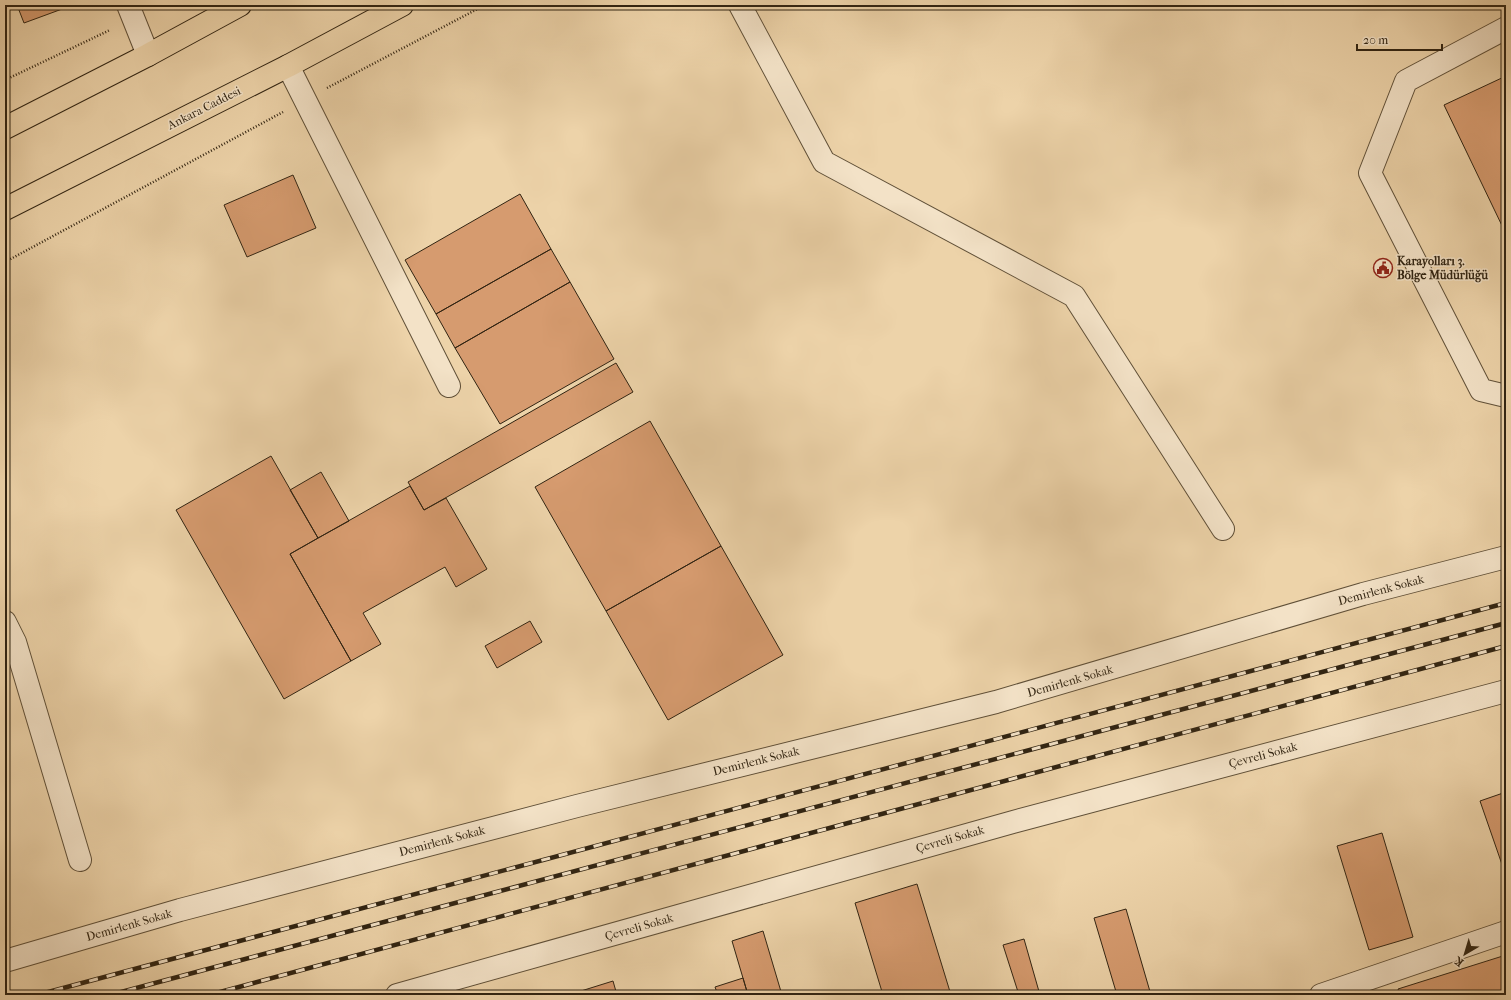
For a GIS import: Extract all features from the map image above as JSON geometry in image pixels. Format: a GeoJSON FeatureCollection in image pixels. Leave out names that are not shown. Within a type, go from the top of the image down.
{"type":"FeatureCollection","features":[{"type":"Feature","properties":{"kind":"main road"},"geometry":{"type":"LineString","coordinates":[[5,128],[148,55],[240,5]]}},
{"type":"Feature","properties":{"kind":"main road","name":"Ankara Caddesi"},"geometry":{"type":"LineString","coordinates":[[5,208],[288,66],[402,5]]}},
{"type":"Feature","properties":{"kind":"street"},"geometry":{"type":"LineString","coordinates":[[740,5],[824,162],[1074,296],[1223,529]]}},
{"type":"Feature","properties":{"kind":"street"},"geometry":{"type":"LineString","coordinates":[[131,12],[148,55]]}},
{"type":"Feature","properties":{"kind":"street"},"geometry":{"type":"LineString","coordinates":[[1506,28],[1406,81],[1370,173],[1482,390],[1506,396]]}},
{"type":"Feature","properties":{"kind":"street"},"geometry":{"type":"LineString","coordinates":[[288,66],[449,386]]}},
{"type":"Feature","properties":{"kind":"street","name":"Demirlenk Sokak"},"geometry":{"type":"LineString","coordinates":[[5,961],[180,910],[577,806],[996,702],[1363,594],[1506,557]]}},
{"type":"Feature","properties":{"kind":"street"},"geometry":{"type":"LineString","coordinates":[[5,622],[15,642],[80,860]]}},
{"type":"Feature","properties":{"kind":"street","name":"Çevreli Sokak"},"geometry":{"type":"LineString","coordinates":[[397,995],[1013,822],[1506,691]]}},
{"type":"Feature","properties":{"kind":"street"},"geometry":{"type":"LineString","coordinates":[[1321,995],[1506,932]]}},
{"type":"Feature","properties":{"kind":"path"},"geometry":{"type":"LineString","coordinates":[[5,262],[305,100],[485,5]]}},
{"type":"Feature","properties":{"kind":"path"},"geometry":{"type":"LineString","coordinates":[[5,80],[131,12]]}},
{"type":"Feature","properties":{"kind":"building"},"geometry":{"type":"Polygon","coordinates":[[[17,5],[73,5],[24,23],[17,5]]]}},
{"type":"Feature","properties":{"kind":"building"},"geometry":{"type":"Polygon","coordinates":[[[1506,76],[1506,234],[1444,105],[1506,76]]]}},
{"type":"Feature","properties":{"kind":"building"},"geometry":{"type":"Polygon","coordinates":[[[293,175],[316,228],[247,257],[224,205],[293,175]]]}},
{"type":"Feature","properties":{"kind":"building"},"geometry":{"type":"Polygon","coordinates":[[[520,194],[551,249],[436,314],[405,260],[520,194]]]}},
{"type":"Feature","properties":{"kind":"building"},"geometry":{"type":"Polygon","coordinates":[[[551,249],[570,282],[455,348],[436,314],[551,249]]]}},
{"type":"Feature","properties":{"kind":"building"},"geometry":{"type":"Polygon","coordinates":[[[570,282],[614,359],[500,424],[455,348],[570,282]]]}},
{"type":"Feature","properties":{"kind":"building"},"geometry":{"type":"Polygon","coordinates":[[[616,363],[633,392],[424,510],[408,482],[616,363]]]}},
{"type":"Feature","properties":{"kind":"building"},"geometry":{"type":"Polygon","coordinates":[[[650,421],[721,546],[606,611],[535,487],[650,421]]]}},
{"type":"Feature","properties":{"kind":"building"},"geometry":{"type":"Polygon","coordinates":[[[271,456],[318,538],[290,554],[351,661],[284,699],[176,510],[271,456]]]}},
{"type":"Feature","properties":{"kind":"building"},"geometry":{"type":"Polygon","coordinates":[[[321,472],[349,521],[318,538],[290,490],[321,472]]]}},
{"type":"Feature","properties":{"kind":"building"},"geometry":{"type":"Polygon","coordinates":[[[410,486],[424,510],[446,498],[487,569],[456,587],[445,567],[363,613],[381,644],[351,661],[290,554],[410,486]]]}},
{"type":"Feature","properties":{"kind":"building"},"geometry":{"type":"Polygon","coordinates":[[[721,546],[783,655],[668,720],[606,611],[721,546]]]}},
{"type":"Feature","properties":{"kind":"building"},"geometry":{"type":"Polygon","coordinates":[[[530,621],[542,642],[497,668],[485,646],[530,621]]]}},
{"type":"Feature","properties":{"kind":"building"},"geometry":{"type":"Polygon","coordinates":[[[1506,792],[1506,876],[1480,801],[1506,792]]]}},
{"type":"Feature","properties":{"kind":"building"},"geometry":{"type":"Polygon","coordinates":[[[1382,833],[1413,937],[1369,950],[1337,846],[1382,833]]]}},
{"type":"Feature","properties":{"kind":"building"},"geometry":{"type":"Polygon","coordinates":[[[5,836],[9,844],[9,851],[5,864],[5,836]]]}},
{"type":"Feature","properties":{"kind":"building"},"geometry":{"type":"Polygon","coordinates":[[[917,884],[951,995],[883,995],[855,903],[917,884]]]}},
{"type":"Feature","properties":{"kind":"building"},"geometry":{"type":"Polygon","coordinates":[[[1126,909],[1151,995],[1117,995],[1094,918],[1126,909]]]}},
{"type":"Feature","properties":{"kind":"building"},"geometry":{"type":"Polygon","coordinates":[[[763,931],[782,995],[748,995],[732,941],[763,931]]]}},
{"type":"Feature","properties":{"kind":"building"},"geometry":{"type":"Polygon","coordinates":[[[1024,939],[1040,995],[1019,995],[1003,945],[1024,939]]]}},
{"type":"Feature","properties":{"kind":"building"},"geometry":{"type":"Polygon","coordinates":[[[1506,955],[1506,995],[1400,995],[1398,989],[1506,955]]]}},
{"type":"Feature","properties":{"kind":"building"},"geometry":{"type":"Polygon","coordinates":[[[743,978],[748,995],[718,995],[715,987],[743,978]]]}},
{"type":"Feature","properties":{"kind":"building"},"geometry":{"type":"Polygon","coordinates":[[[613,981],[617,995],[582,995],[581,991],[613,981]]]}},
{"type":"Feature","properties":{"kind":"railway"},"geometry":{"type":"LineString","coordinates":[[37,995],[1506,603]]}},
{"type":"Feature","properties":{"kind":"railway"},"geometry":{"type":"LineString","coordinates":[[110,995],[1506,623]]}},
{"type":"Feature","properties":{"kind":"railway"},"geometry":{"type":"LineString","coordinates":[[209,995],[1506,646]]}},
{"type":"Feature","properties":{"kind":"place","name":"Karayolları 3. Bölge Müdürlüğü"},"geometry":{"type":"Point","coordinates":[1383,268]}}]}
